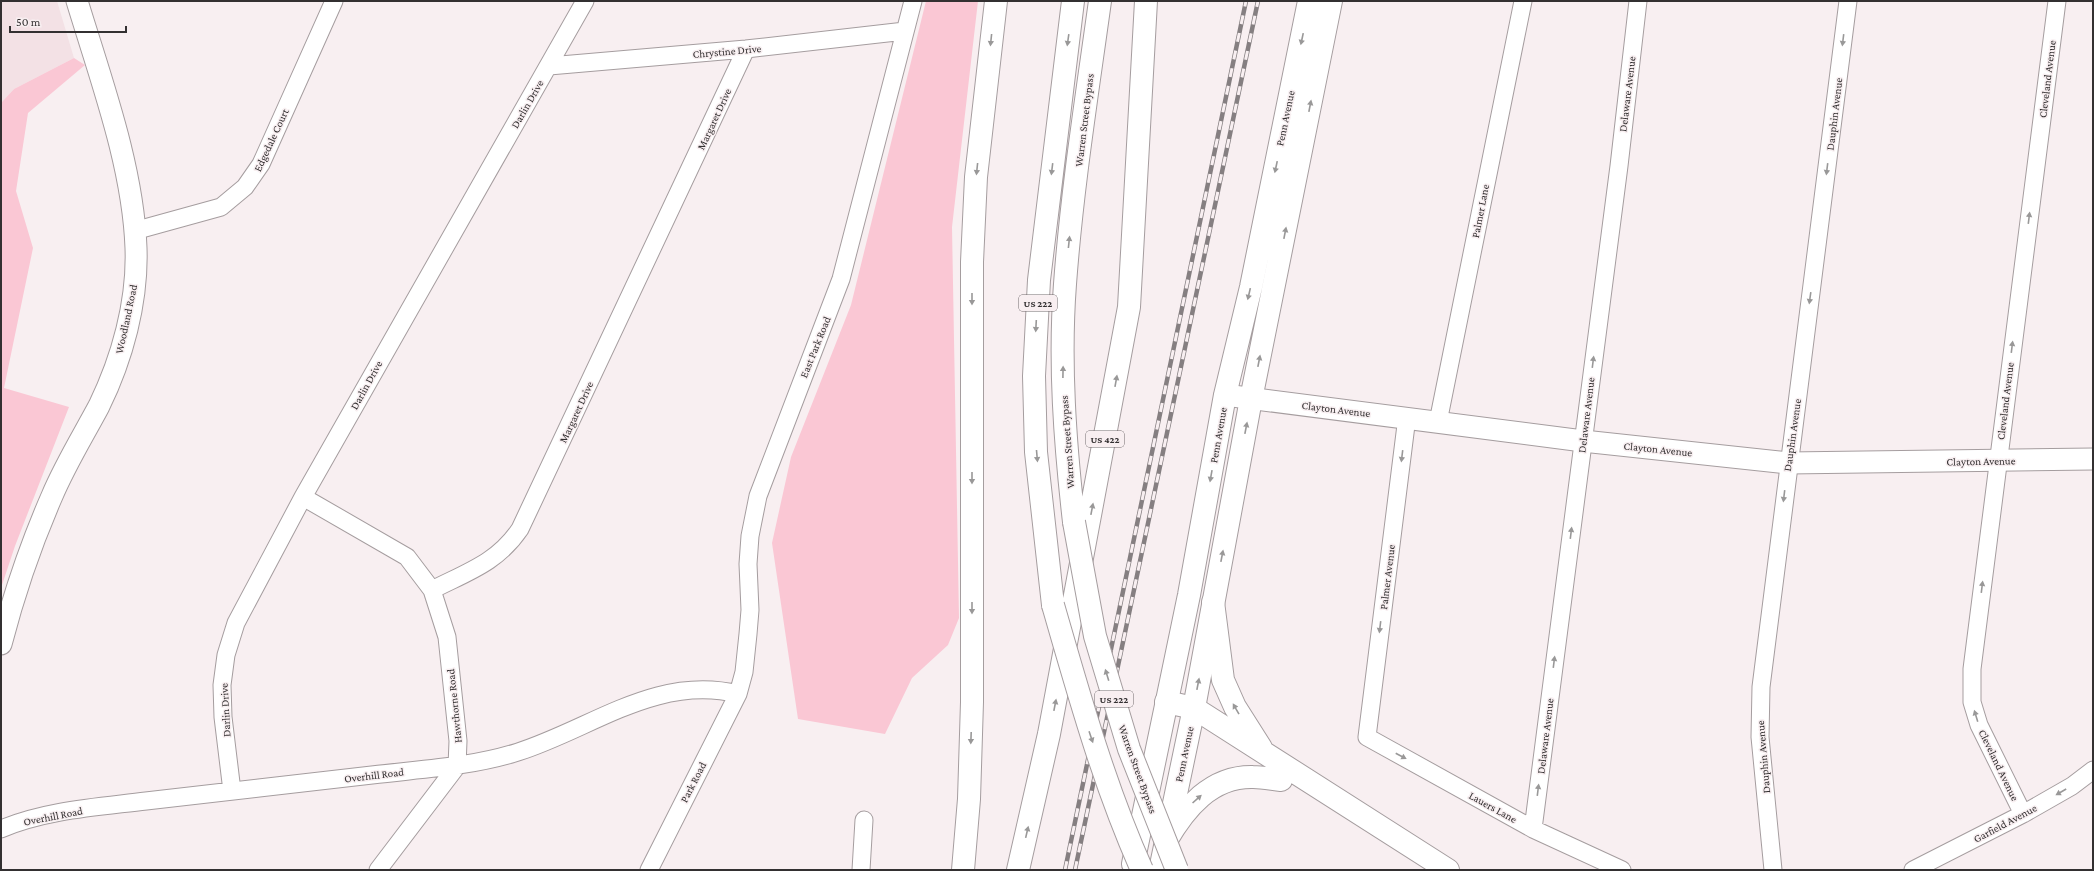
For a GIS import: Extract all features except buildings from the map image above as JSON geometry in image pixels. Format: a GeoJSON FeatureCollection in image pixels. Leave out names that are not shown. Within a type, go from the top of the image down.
{"type":"FeatureCollection","features":[{"type":"Feature","properties":{"kind":"main road"},"geometry":{"type":"LineString","coordinates":[[963,870],[969,799],[972,702],[972,262],[976,178],[996,1]]}},
{"type":"Feature","properties":{"kind":"main road","name":"US 222"},"geometry":{"type":"LineString","coordinates":[[1073,1],[1039,280],[1034,376],[1036,452],[1054,605],[1085,719],[1122,825],[1142,870]]}},
{"type":"Feature","properties":{"kind":"main road","name":"Warren Street Bypass"},"geometry":{"type":"LineString","coordinates":[[1100,1],[1065,284],[1063,382],[1066,447],[1074,522],[1095,636],[1129,748],[1177,870]]}},
{"type":"Feature","properties":{"kind":"main road","name":"US 422"},"geometry":{"type":"LineString","coordinates":[[1018,870],[1049,734],[1129,307],[1146,1]]}},
{"type":"Feature","properties":{"kind":"main road","name":"Penn Avenue"},"geometry":{"type":"LineString","coordinates":[[1132,870],[1188,595],[1225,395],[1251,287],[1309,1]]}},
{"type":"Feature","properties":{"kind":"main road","name":"Penn Avenue"},"geometry":{"type":"LineString","coordinates":[[1160,870],[1192,715],[1251,399],[1331,1]]}},
{"type":"Feature","properties":{"kind":"main road"},"geometry":{"type":"LineString","coordinates":[[1213,602],[1223,680],[1235,707],[1265,754]]}},
{"type":"Feature","properties":{"kind":"main road"},"geometry":{"type":"LineString","coordinates":[[1166,702],[1265,754],[1448,870]]}},
{"type":"Feature","properties":{"kind":"main road"},"geometry":{"type":"LineString","coordinates":[[1192,715],[1281,780],[1422,870]]}},
{"type":"Feature","properties":{"kind":"main road"},"geometry":{"type":"LineString","coordinates":[[1166,841],[1179,819],[1190,805],[1218,784],[1235,778],[1253,777],[1281,780]]}},
{"type":"Feature","properties":{"kind":"street","name":"Woodland Road"},"geometry":{"type":"LineString","coordinates":[[1,644],[18,588],[52,496],[72,454],[99,406],[116,364],[131,304],[136,267],[134,231],[125,163],[77,1]]}},
{"type":"Feature","properties":{"kind":"street","name":"Edgedale Court"},"geometry":{"type":"LineString","coordinates":[[134,231],[221,207],[245,187],[261,164],[334,1]]}},
{"type":"Feature","properties":{"kind":"street","name":"Darlin Drive"},"geometry":{"type":"LineString","coordinates":[[232,791],[223,711],[222,685],[226,655],[236,623],[303,497],[585,1]]}},
{"type":"Feature","properties":{"kind":"street","name":"East Park Road"},"geometry":{"type":"LineString","coordinates":[[738,694],[744,672],[750,610],[748,564],[750,536],[758,496],[841,279],[913,1]]}},
{"type":"Feature","properties":{"kind":"street","name":"Palmer Lane"},"geometry":{"type":"LineString","coordinates":[[1438,422],[1523,1]]}},
{"type":"Feature","properties":{"kind":"street","name":"Delaware Avenue"},"geometry":{"type":"LineString","coordinates":[[1532,829],[1583,441],[1638,1]]}},
{"type":"Feature","properties":{"kind":"street","name":"Dauphin Avenue"},"geometry":{"type":"LineString","coordinates":[[1773,870],[1760,717],[1761,687],[1788,463],[1848,1]]}},
{"type":"Feature","properties":{"kind":"street","name":"Cleveland Avenue"},"geometry":{"type":"LineString","coordinates":[[2023,814],[1984,738],[1972,702],[1973,657],[2057,1]]}},
{"type":"Feature","properties":{"kind":"street","name":"Chrystine Drive"},"geometry":{"type":"LineString","coordinates":[[549,66],[746,49],[905,32]]}},
{"type":"Feature","properties":{"kind":"street","name":"Margaret Drive"},"geometry":{"type":"LineString","coordinates":[[432,590],[494,558],[504,549],[520,529],[746,49]]}},
{"type":"Feature","properties":{"kind":"street","name":"Clayton Avenue"},"geometry":{"type":"LineString","coordinates":[[1225,395],[1407,417],[1583,441],[1788,463],[2093,459]]}},
{"type":"Feature","properties":{"kind":"street","name":"Palmer Avenue"},"geometry":{"type":"LineString","coordinates":[[1367,737],[1407,417]]}},
{"type":"Feature","properties":{"kind":"street"},"geometry":{"type":"LineString","coordinates":[[303,497],[407,557],[432,590]]}},
{"type":"Feature","properties":{"kind":"street","name":"Hawthorne Road"},"geometry":{"type":"LineString","coordinates":[[432,590],[446,637],[458,741],[456,766]]}},
{"type":"Feature","properties":{"kind":"street","name":"Overhill Road"},"geometry":{"type":"LineString","coordinates":[[1,829],[22,820],[49,815],[232,791],[456,766],[517,752],[634,703],[672,691],[720,690],[738,694]]}},
{"type":"Feature","properties":{"kind":"street","name":"Park Road"},"geometry":{"type":"LineString","coordinates":[[649,870],[738,694]]}},
{"type":"Feature","properties":{"kind":"street","name":"Lauers Lane"},"geometry":{"type":"LineString","coordinates":[[1367,737],[1532,829],[1622,870]]}},
{"type":"Feature","properties":{"kind":"street"},"geometry":{"type":"LineString","coordinates":[[378,870],[456,766]]}},
{"type":"Feature","properties":{"kind":"street","name":"Garfield Avenue"},"geometry":{"type":"LineString","coordinates":[[1913,870],[2023,814],[2072,786],[2093,770]]}},
{"type":"Feature","properties":{"kind":"street"},"geometry":{"type":"LineString","coordinates":[[861,870],[864,820]]}},
{"type":"Feature","properties":{"kind":"shaded area"},"geometry":{"type":"Polygon","coordinates":[[[1,1],[57,1],[74,58],[14,89],[1,103],[1,1]]]}},
{"type":"Feature","properties":{"kind":"shaded area"},"geometry":{"type":"Polygon","coordinates":[[[926,1],[978,1],[952,227],[959,618],[948,645],[912,678],[885,734],[798,719],[772,543],[791,457],[851,305],[926,1]]]}},
{"type":"Feature","properties":{"kind":"shaded area"},"geometry":{"type":"Polygon","coordinates":[[[74,58],[85,65],[28,113],[16,191],[33,248],[4,388],[69,407],[15,546],[1,588],[1,103],[14,89],[74,58]]]}},
{"type":"Feature","properties":{"kind":"railway"},"geometry":{"type":"LineString","coordinates":[[1065,870],[1246,1]]}},
{"type":"Feature","properties":{"kind":"railway"},"geometry":{"type":"LineString","coordinates":[[1075,870],[1258,1]]}}]}
